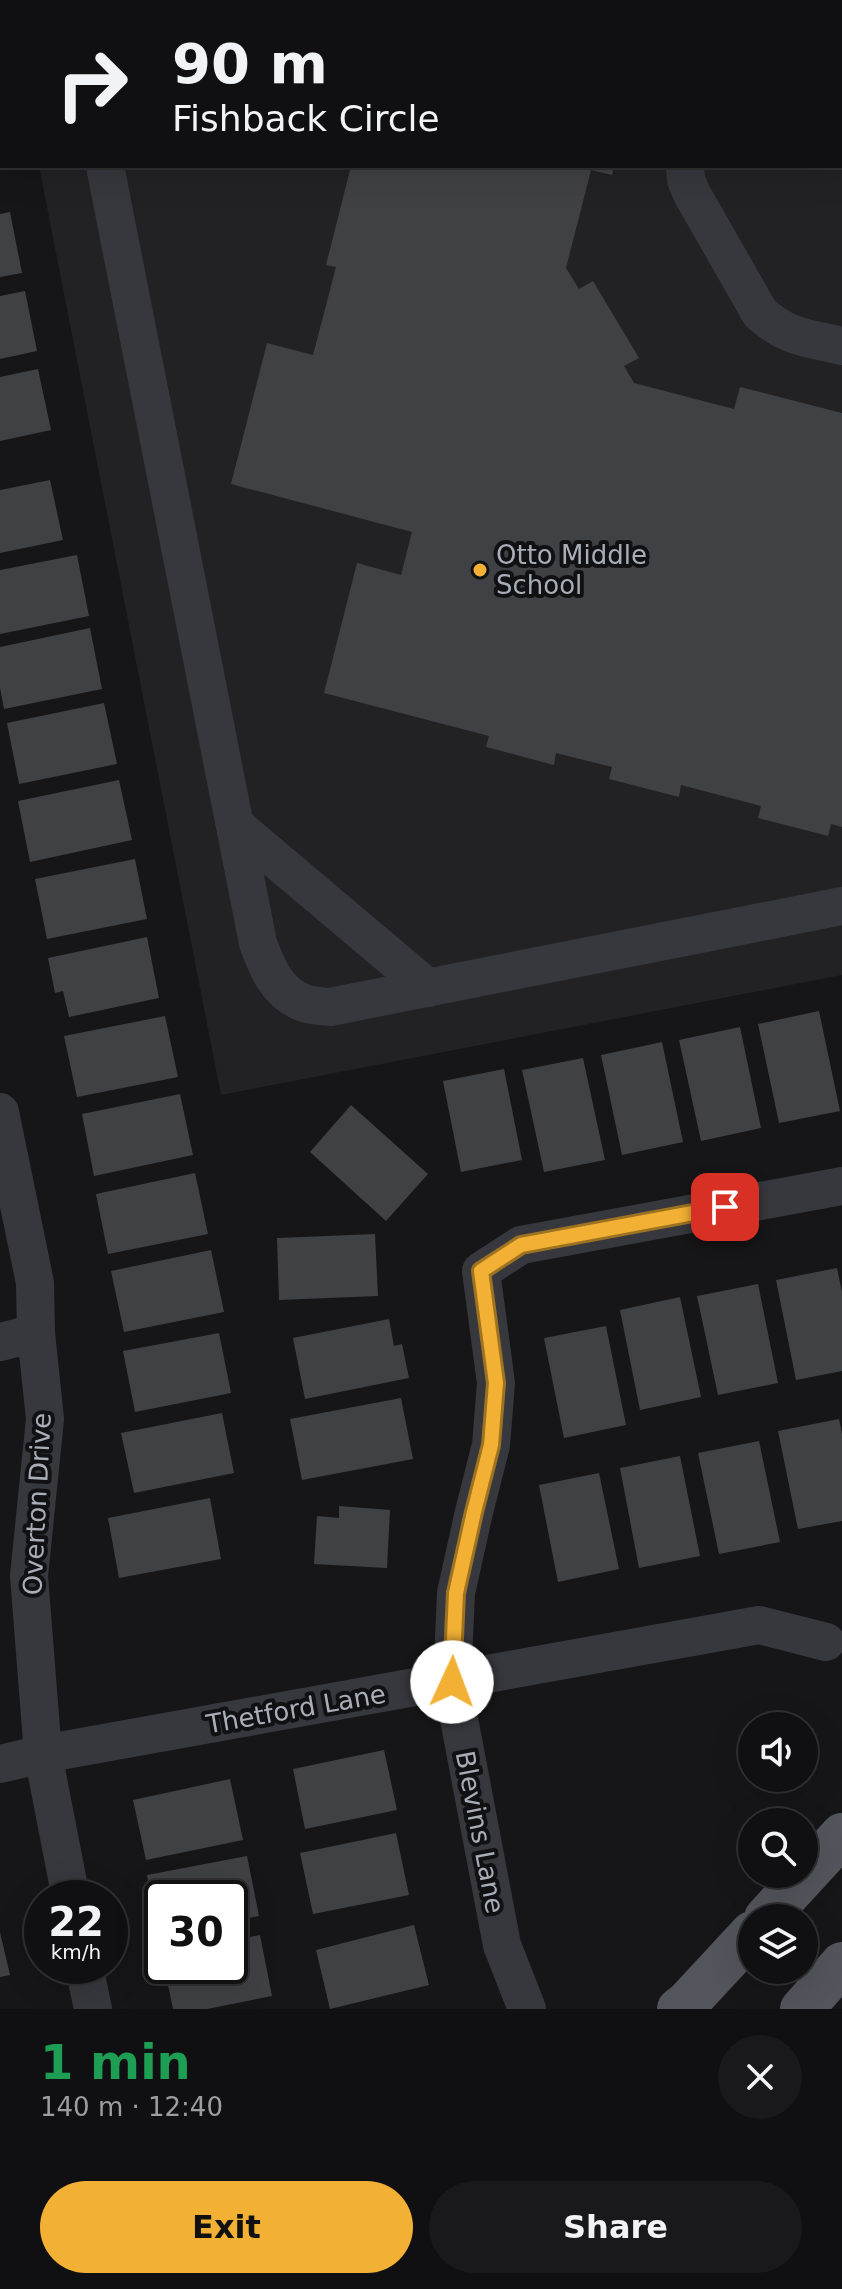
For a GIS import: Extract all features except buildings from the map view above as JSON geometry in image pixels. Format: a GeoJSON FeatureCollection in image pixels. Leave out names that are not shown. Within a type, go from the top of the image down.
{"type":"FeatureCollection","features":[{"type":"Feature","properties":{"kind":"main road"},"geometry":{"type":"LineString","coordinates":[[779,1904],[842,1835]]}},
{"type":"Feature","properties":{"kind":"main road"},"geometry":{"type":"LineString","coordinates":[[679,2009],[738,1948]]}},
{"type":"Feature","properties":{"kind":"main road"},"geometry":{"type":"LineString","coordinates":[[802,2009],[842,1964]]}},
{"type":"Feature","properties":{"kind":"street"},"geometry":{"type":"LineString","coordinates":[[105,168],[258,943],[267,969],[283,990],[306,1004],[330,1007],[842,906]]}},
{"type":"Feature","properties":{"kind":"street"},"geometry":{"type":"LineString","coordinates":[[685,168],[692,194],[760,313],[776,328],[789,334],[842,346]]}},
{"type":"Feature","properties":{"kind":"street"},"geometry":{"type":"LineString","coordinates":[[235,825],[428,988]]}},
{"type":"Feature","properties":{"kind":"street","name":"Overton Drive"},"geometry":{"type":"LineString","coordinates":[[0,1112],[35,1283],[18,1337],[45,1419],[29,1576],[43,1754],[68,1880]]}},
{"type":"Feature","properties":{"kind":"street","name":"Blevins Lane"},"geometry":{"type":"LineString","coordinates":[[527,2009],[502,1945],[452,1682],[456,1593],[491,1445],[496,1383],[481,1271],[521,1245],[842,1186]]}},
{"type":"Feature","properties":{"kind":"street","name":"Thetford Lane"},"geometry":{"type":"LineString","coordinates":[[0,1764],[759,1625],[826,1642]]}},
{"type":"Feature","properties":{"kind":"street"},"geometry":{"type":"LineString","coordinates":[[88,1984],[93,2009]]}},
{"type":"Feature","properties":{"kind":"shaded area","name":"Otto Middle School"},"geometry":{"type":"Polygon","coordinates":[[[39,168],[842,168],[842,975],[221,1095],[39,168]]]}},
{"type":"Feature","properties":{"kind":"place","name":"Otto Middle School"},"geometry":{"type":"Point","coordinates":[480,570]}},
{"type":"Feature","properties":{"kind":"route"},"geometry":{"type":"LineString","coordinates":[[452,1682],[456,1593],[491,1445],[496,1383],[481,1271],[521,1245],[725,1207]]}}]}
